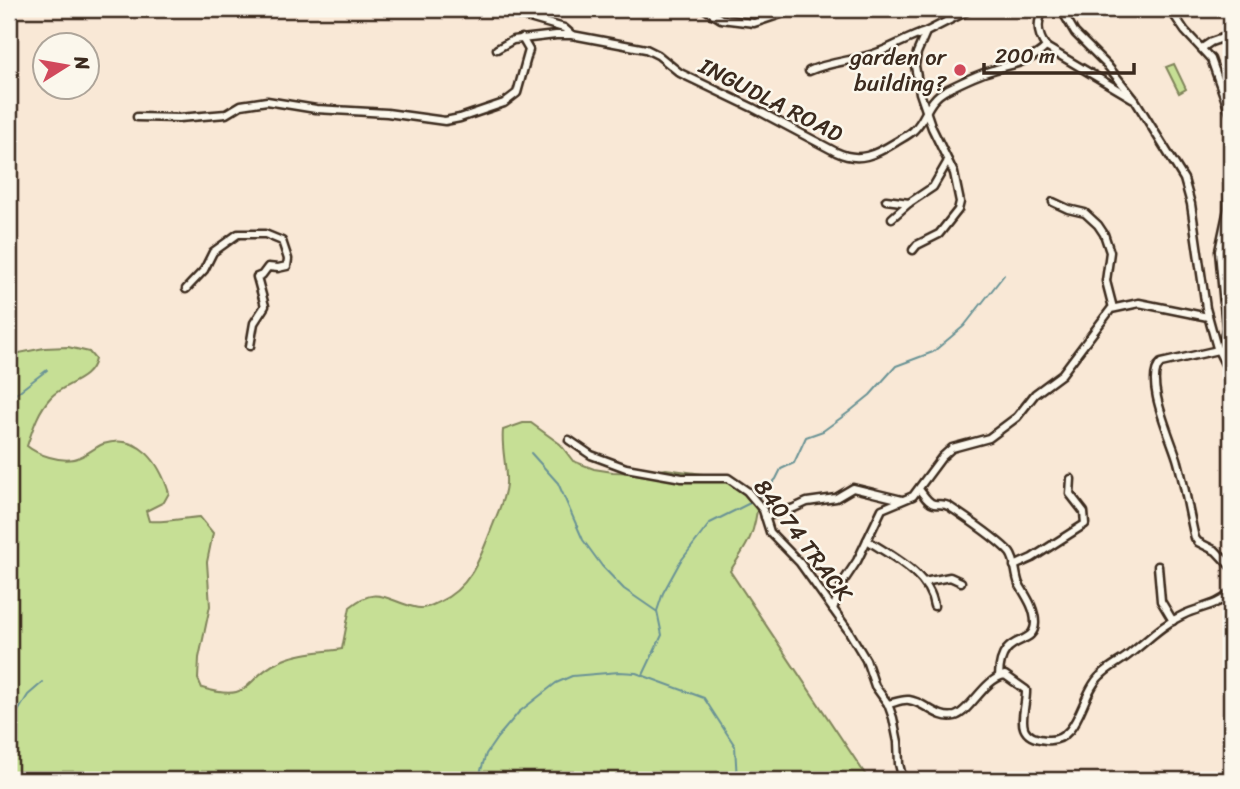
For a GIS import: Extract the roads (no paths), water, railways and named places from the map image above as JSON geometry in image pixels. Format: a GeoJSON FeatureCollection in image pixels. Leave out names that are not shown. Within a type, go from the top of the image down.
{"type":"FeatureCollection","features":[{"type":"Feature","properties":{"kind":"street"},"geometry":{"type":"LineString","coordinates":[[705,9],[720,19],[754,23],[793,10],[832,9]]}},
{"type":"Feature","properties":{"kind":"street"},"geometry":{"type":"LineString","coordinates":[[809,71],[819,66],[877,53],[971,9]]}},
{"type":"Feature","properties":{"kind":"street"},"geometry":{"type":"LineString","coordinates":[[1044,9],[1038,27],[1046,47],[1135,100]]}},
{"type":"Feature","properties":{"kind":"street"},"geometry":{"type":"LineString","coordinates":[[1061,9],[1075,33],[1107,65],[1135,100],[1184,179],[1191,204],[1208,317],[1231,376]]}},
{"type":"Feature","properties":{"kind":"street"},"geometry":{"type":"LineString","coordinates":[[1170,9],[1215,66],[1231,116]]}},
{"type":"Feature","properties":{"kind":"street"},"geometry":{"type":"LineString","coordinates":[[519,15],[564,28],[572,35]]}},
{"type":"Feature","properties":{"kind":"street"},"geometry":{"type":"LineString","coordinates":[[913,250],[917,245],[939,234],[958,210],[960,198],[954,173],[926,110],[915,65],[926,32]]}},
{"type":"Feature","properties":{"kind":"street"},"geometry":{"type":"LineString","coordinates":[[1202,48],[1231,34]]}},
{"type":"Feature","properties":{"kind":"street","name":"INGUDLA ROAD"},"geometry":{"type":"LineString","coordinates":[[497,49],[508,41],[522,38],[572,35],[652,51],[680,73],[847,157],[862,158],[886,148],[914,131],[926,110],[949,88],[988,71],[1021,63],[1046,47]]}},
{"type":"Feature","properties":{"kind":"street"},"geometry":{"type":"LineString","coordinates":[[137,117],[179,118],[226,114],[241,104],[267,101],[316,109],[387,113],[432,121],[460,118],[503,103],[517,93],[529,50],[522,38]]}},
{"type":"Feature","properties":{"kind":"street"},"geometry":{"type":"LineString","coordinates":[[1220,353],[1226,327],[1219,251],[1228,209],[1231,160]]}},
{"type":"Feature","properties":{"kind":"street"},"geometry":{"type":"LineString","coordinates":[[892,218],[933,187],[948,161]]}},
{"type":"Feature","properties":{"kind":"street"},"geometry":{"type":"LineString","coordinates":[[887,200],[909,203]]}},
{"type":"Feature","properties":{"kind":"street"},"geometry":{"type":"LineString","coordinates":[[1053,202],[1085,213],[1104,234],[1110,252],[1106,281],[1113,308]]}},
{"type":"Feature","properties":{"kind":"street"},"geometry":{"type":"LineString","coordinates":[[186,289],[204,270],[212,252],[238,234],[265,234],[282,241],[288,258],[287,266],[268,267],[262,275],[257,276],[265,306],[254,323],[250,346]]}},
{"type":"Feature","properties":{"kind":"street"},"geometry":{"type":"LineString","coordinates":[[833,609],[843,582],[857,561],[882,509],[913,496],[947,452],[958,446],[989,438],[1017,417],[1035,394],[1062,374],[1113,308],[1139,303],[1208,317]]}},
{"type":"Feature","properties":{"kind":"street"},"geometry":{"type":"LineString","coordinates":[[1231,354],[1220,353],[1161,363],[1155,369],[1160,411],[1179,464],[1195,538],[1216,551],[1231,567]]}},
{"type":"Feature","properties":{"kind":"street","name":"84074 TRACK"},"geometry":{"type":"LineString","coordinates":[[569,440],[591,456],[626,468],[682,478],[728,478],[738,483],[758,502],[770,532],[800,563],[866,660],[875,686],[888,704],[897,733],[903,780]]}},
{"type":"Feature","properties":{"kind":"street"},"geometry":{"type":"LineString","coordinates":[[1014,566],[1032,558],[1084,524],[1084,512],[1070,494],[1071,479]]}},
{"type":"Feature","properties":{"kind":"street"},"geometry":{"type":"LineString","coordinates":[[765,517],[794,509],[807,502],[836,498],[853,488],[904,500]]}},
{"type":"Feature","properties":{"kind":"street"},"geometry":{"type":"LineString","coordinates":[[919,489],[930,503],[946,505],[1010,554],[1020,584],[1030,602],[1035,625],[1028,637],[1010,645],[1003,652],[999,663],[999,676]]}},
{"type":"Feature","properties":{"kind":"street"},"geometry":{"type":"LineString","coordinates":[[867,540],[924,582],[932,593],[934,606]]}},
{"type":"Feature","properties":{"kind":"street"},"geometry":{"type":"LineString","coordinates":[[1158,566],[1161,601],[1173,621]]}},
{"type":"Feature","properties":{"kind":"street"},"geometry":{"type":"LineString","coordinates":[[924,582],[948,577],[961,582]]}},
{"type":"Feature","properties":{"kind":"street"},"geometry":{"type":"LineString","coordinates":[[888,704],[910,700],[943,715],[955,716],[962,713],[973,698],[999,676],[1006,676],[1026,690],[1022,723],[1027,731],[1044,740],[1056,739],[1074,726],[1091,685],[1100,676],[1173,621],[1218,602],[1231,593]]}},
{"type":"Feature","properties":{"kind":"waterway"},"geometry":{"type":"LineString","coordinates":[[759,497],[776,479],[781,469],[794,463],[806,437],[823,431],[849,412],[870,395],[896,366],[933,352],[964,326],[1004,275]]}},
{"type":"Feature","properties":{"kind":"waterway"},"geometry":{"type":"LineString","coordinates":[[9,399],[47,370]]}},
{"type":"Feature","properties":{"kind":"waterway"},"geometry":{"type":"LineString","coordinates":[[531,453],[558,483],[583,540],[602,566],[624,589],[656,611]]}},
{"type":"Feature","properties":{"kind":"waterway"},"geometry":{"type":"LineString","coordinates":[[643,675],[662,635],[657,611],[663,593],[680,562],[710,523],[754,501]]}},
{"type":"Feature","properties":{"kind":"waterway"},"geometry":{"type":"LineString","coordinates":[[478,780],[486,754],[497,738],[519,712],[556,683],[572,676],[619,672],[636,673],[704,698],[735,746],[737,780]]}},
{"type":"Feature","properties":{"kind":"waterway"},"geometry":{"type":"LineString","coordinates":[[9,726],[28,695],[43,682]]}},
{"type":"Feature","properties":{"kind":"place","name":"garden or building?"},"geometry":{"type":"Point","coordinates":[960,70]}}]}
